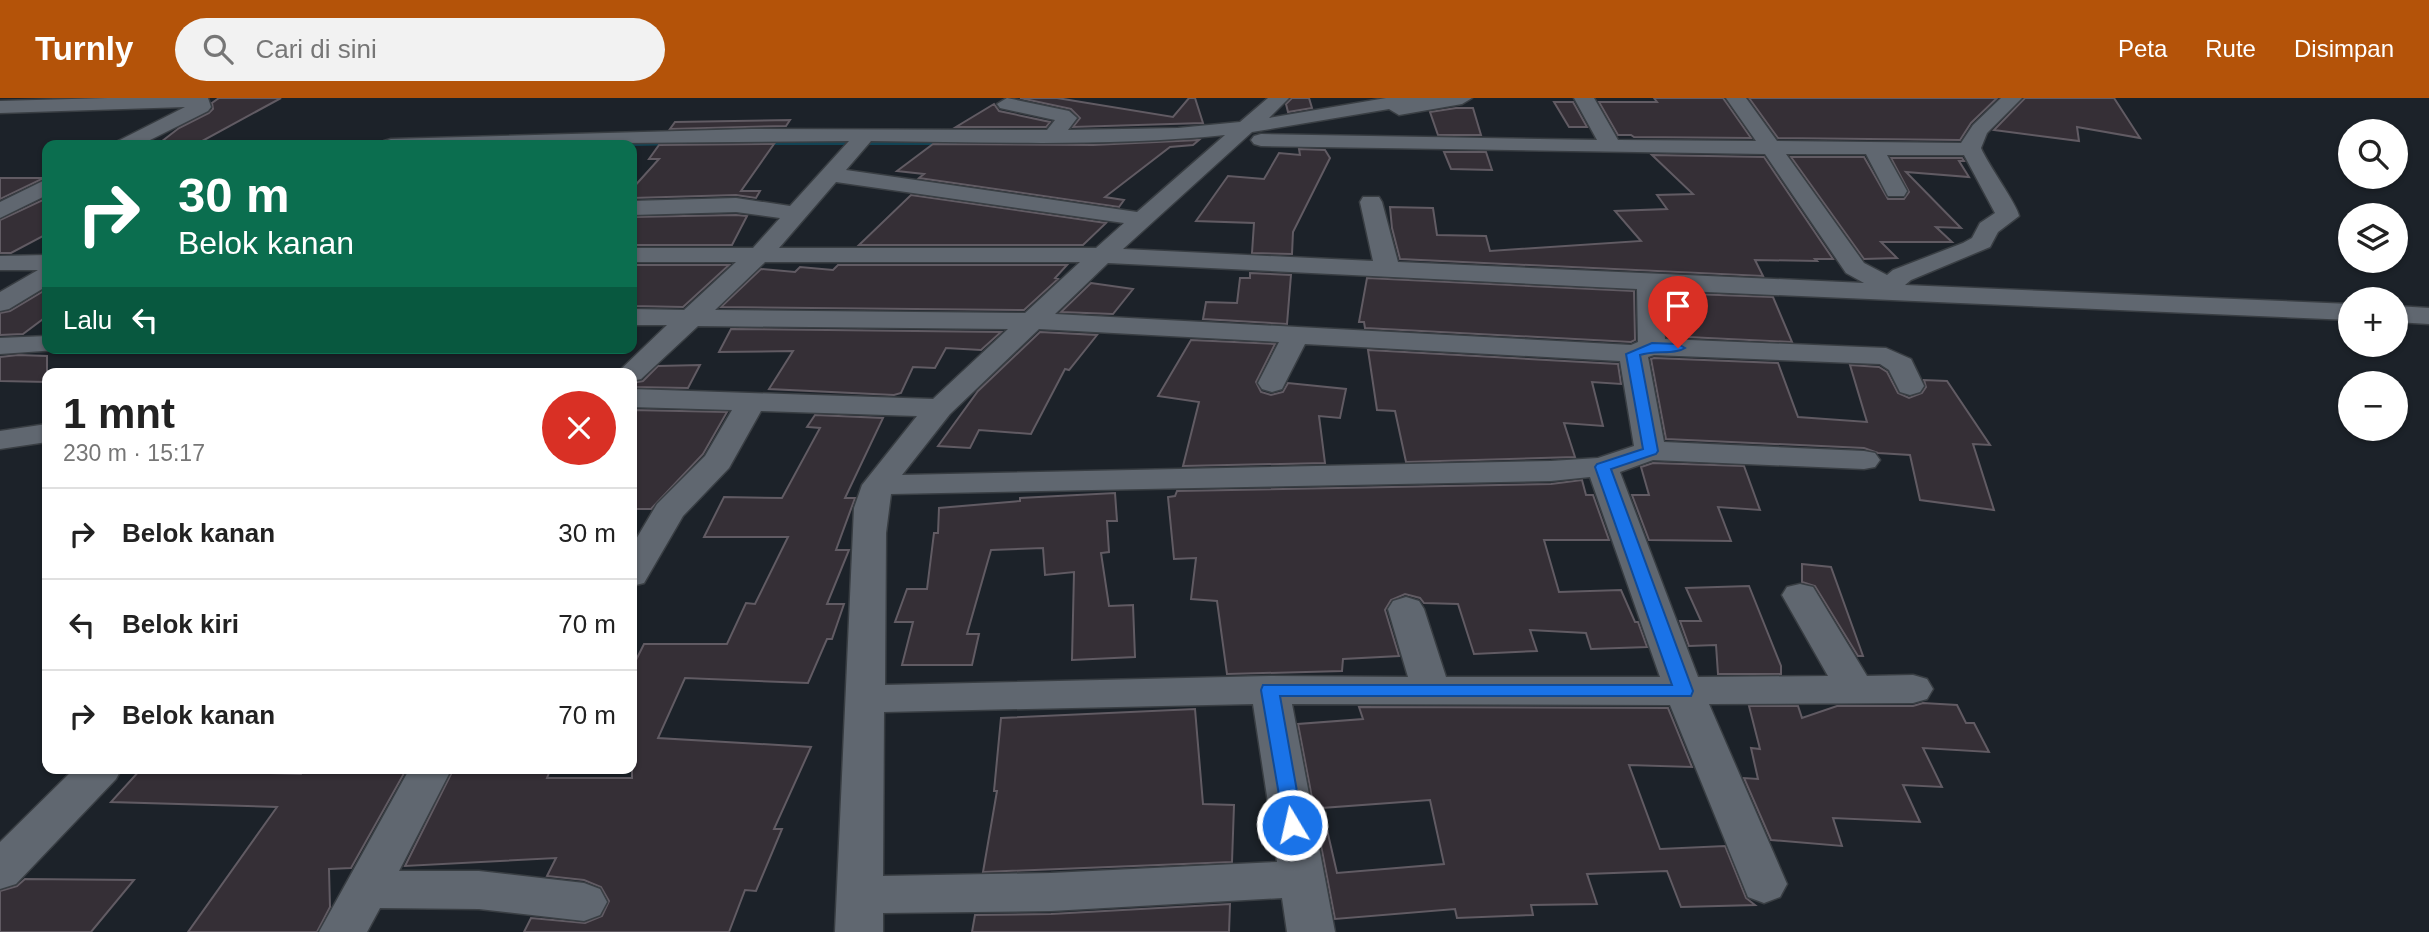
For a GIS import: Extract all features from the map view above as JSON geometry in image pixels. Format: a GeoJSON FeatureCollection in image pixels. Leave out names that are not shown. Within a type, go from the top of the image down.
{"type":"FeatureCollection","features":[{"type":"Feature","properties":{"kind":"street"},"geometry":{"type":"LineString","coordinates":[[1279,98],[1141,219],[940,408],[878,485],[871,508],[869,533],[860,914],[1051,892],[1301,879]]}},
{"type":"Feature","properties":{"kind":"street"},"geometry":{"type":"LineString","coordinates":[[1241,132],[1421,98]]}},
{"type":"Feature","properties":{"kind":"street"},"geometry":{"type":"LineString","coordinates":[[1241,132],[1462,98]]}},
{"type":"Feature","properties":{"kind":"street"},"geometry":{"type":"LineString","coordinates":[[1584,98],[1612,147]]}},
{"type":"Feature","properties":{"kind":"street"},"geometry":{"type":"LineString","coordinates":[[1736,98],[1855,268],[1889,288]]}},
{"type":"Feature","properties":{"kind":"street"},"geometry":{"type":"LineString","coordinates":[[1889,288],[1902,275],[1982,242],[1988,228],[2007,216],[2007,209],[1994,197],[1980,161],[1971,149],[1971,141],[2012,98]]}},
{"type":"Feature","properties":{"kind":"street"},"geometry":{"type":"LineString","coordinates":[[0,107],[149,100],[200,101],[201,107],[135,140]]}},
{"type":"Feature","properties":{"kind":"street"},"geometry":{"type":"LineString","coordinates":[[1007,104],[1062,114],[1067,118],[1053,136]]}},
{"type":"Feature","properties":{"kind":"street"},"geometry":{"type":"LineString","coordinates":[[0,121],[30,106]]}},
{"type":"Feature","properties":{"kind":"street"},"geometry":{"type":"LineString","coordinates":[[555,140],[862,140],[1241,132],[1612,147],[1971,149]]}},
{"type":"Feature","properties":{"kind":"street"},"geometry":{"type":"LineString","coordinates":[[636,368],[761,253],[862,140]]}},
{"type":"Feature","properties":{"kind":"street"},"geometry":{"type":"LineString","coordinates":[[1874,150],[1896,191]]}},
{"type":"Feature","properties":{"kind":"street"},"geometry":{"type":"LineString","coordinates":[[833,175],[1141,219]]}},
{"type":"Feature","properties":{"kind":"street"},"geometry":{"type":"LineString","coordinates":[[0,211],[42,189]]}},
{"type":"Feature","properties":{"kind":"street"},"geometry":{"type":"LineString","coordinates":[[1371,202],[1387,269]]}},
{"type":"Feature","properties":{"kind":"street"},"geometry":{"type":"LineString","coordinates":[[637,208],[752,206],[773,207],[796,215]]}},
{"type":"Feature","properties":{"kind":"street"},"geometry":{"type":"LineString","coordinates":[[0,219],[42,208]]}},
{"type":"Feature","properties":{"kind":"street"},"geometry":{"type":"LineString","coordinates":[[637,255],[1102,255],[1648,282],[1889,288],[2338,311]]}},
{"type":"Feature","properties":{"kind":"street"},"geometry":{"type":"LineString","coordinates":[[0,263],[42,262]]}},
{"type":"Feature","properties":{"kind":"street"},"geometry":{"type":"LineString","coordinates":[[0,303],[42,278]]}},
{"type":"Feature","properties":{"kind":"street"},"geometry":{"type":"LineString","coordinates":[[1648,282],[1643,350],[1650,451]]}},
{"type":"Feature","properties":{"kind":"street"},"geometry":{"type":"LineString","coordinates":[[2408,315],[2429,316]]}},
{"type":"Feature","properties":{"kind":"street"},"geometry":{"type":"LineString","coordinates":[[637,317],[1034,321],[1643,350],[1886,356],[1901,365],[1910,386]]}},
{"type":"Feature","properties":{"kind":"street"},"geometry":{"type":"LineString","coordinates":[[1272,383],[1296,335]]}},
{"type":"Feature","properties":{"kind":"street"},"geometry":{"type":"LineString","coordinates":[[0,346],[42,344]]}},
{"type":"Feature","properties":{"kind":"street"},"geometry":{"type":"LineString","coordinates":[[637,398],[940,408]]}},
{"type":"Feature","properties":{"kind":"street"},"geometry":{"type":"LineString","coordinates":[[637,566],[669,511],[718,461],[751,402]]}},
{"type":"Feature","properties":{"kind":"street"},"geometry":{"type":"LineString","coordinates":[[0,440],[42,434]]}},
{"type":"Feature","properties":{"kind":"street"},"geometry":{"type":"LineString","coordinates":[[878,485],[1537,472],[1602,467],[1650,451],[1864,460]]}},
{"type":"Feature","properties":{"kind":"street"},"geometry":{"type":"LineString","coordinates":[[1602,467],[1684,691],[1764,884]]}},
{"type":"Feature","properties":{"kind":"street"},"geometry":{"type":"LineString","coordinates":[[1800,595],[1856,690]]}},
{"type":"Feature","properties":{"kind":"street"},"geometry":{"type":"LineString","coordinates":[[1406,609],[1431,690]]}},
{"type":"Feature","properties":{"kind":"street"},"geometry":{"type":"LineString","coordinates":[[866,699],[1270,690],[1913,689]]}},
{"type":"Feature","properties":{"kind":"street"},"geometry":{"type":"LineString","coordinates":[[1270,690],[1311,932]]}},
{"type":"Feature","properties":{"kind":"street"},"geometry":{"type":"LineString","coordinates":[[0,871],[95,774]]}},
{"type":"Feature","properties":{"kind":"street"},"geometry":{"type":"LineString","coordinates":[[343,932],[428,774]]}},
{"type":"Feature","properties":{"kind":"street"},"geometry":{"type":"LineString","coordinates":[[368,889],[479,890],[584,902]]}},
{"type":"Feature","properties":{"kind":"building"},"geometry":{"type":"Polygon","coordinates":[[[219,98],[281,98],[204,140],[163,140],[179,128],[209,113],[213,109],[212,103],[219,98]]]}},
{"type":"Feature","properties":{"kind":"building"},"geometry":{"type":"Polygon","coordinates":[[[1020,98],[1057,98],[1173,117],[1189,98],[1195,98],[1203,123],[1073,127],[1080,118],[1071,109],[1020,98]]]}},
{"type":"Feature","properties":{"kind":"building"},"geometry":{"type":"Polygon","coordinates":[[[1292,98],[1309,98],[1312,108],[1288,112],[1286,104],[1292,98]]]}},
{"type":"Feature","properties":{"kind":"building"},"geometry":{"type":"Polygon","coordinates":[[[1654,98],[1723,98],[1751,138],[1618,135],[1599,102],[1657,102],[1654,98]]]}},
{"type":"Feature","properties":{"kind":"building"},"geometry":{"type":"Polygon","coordinates":[[[1749,98],[1997,98],[1971,123],[1960,140],[1778,138],[1749,98]]]}},
{"type":"Feature","properties":{"kind":"building"},"geometry":{"type":"Polygon","coordinates":[[[2025,98],[2114,98],[2140,138],[2077,127],[2079,141],[1994,130],[2025,98]]]}},
{"type":"Feature","properties":{"kind":"building"},"geometry":{"type":"Polygon","coordinates":[[[1554,102],[1573,102],[1587,127],[1569,127],[1554,102]]]}},
{"type":"Feature","properties":{"kind":"building"},"geometry":{"type":"Polygon","coordinates":[[[994,104],[999,111],[1050,122],[1046,127],[956,127],[994,104]]]}},
{"type":"Feature","properties":{"kind":"building"},"geometry":{"type":"Polygon","coordinates":[[[1473,108],[1481,135],[1438,135],[1430,112],[1473,108]]]}},
{"type":"Feature","properties":{"kind":"building"},"geometry":{"type":"Polygon","coordinates":[[[790,120],[786,126],[670,129],[675,122],[790,120]]]}},
{"type":"Feature","properties":{"kind":"building"},"geometry":{"type":"Polygon","coordinates":[[[1199,140],[1193,145],[1170,147],[1105,197],[1124,200],[1119,207],[919,178],[924,174],[897,171],[933,144],[1093,145],[1199,140]]]}},
{"type":"Feature","properties":{"kind":"building"},"geometry":{"type":"Polygon","coordinates":[[[774,144],[741,191],[760,191],[756,198],[736,195],[637,198],[637,183],[659,159],[649,159],[659,145],[774,144]]]}},
{"type":"Feature","properties":{"kind":"building"},"geometry":{"type":"Polygon","coordinates":[[[1299,149],[1325,150],[1330,158],[1293,232],[1292,254],[1252,253],[1254,223],[1196,221],[1228,176],[1264,179],[1279,153],[1300,155],[1299,149]]]}},
{"type":"Feature","properties":{"kind":"building"},"geometry":{"type":"Polygon","coordinates":[[[1444,152],[1486,152],[1492,170],[1451,169],[1444,152]]]}},
{"type":"Feature","properties":{"kind":"building"},"geometry":{"type":"Polygon","coordinates":[[[1652,155],[1764,157],[1833,259],[1755,260],[1763,276],[1400,259],[1390,207],[1433,208],[1437,235],[1486,236],[1490,251],[1641,241],[1615,211],[1667,209],[1657,195],[1693,194],[1652,155]]]}},
{"type":"Feature","properties":{"kind":"building"},"geometry":{"type":"Polygon","coordinates":[[[1791,157],[1864,157],[1888,199],[1904,199],[1909,192],[1891,158],[1962,158],[1964,161],[1959,161],[1969,177],[1906,172],[1961,228],[1936,227],[1952,242],[1881,242],[1897,258],[1864,259],[1791,157]]]}},
{"type":"Feature","properties":{"kind":"building"},"geometry":{"type":"Polygon","coordinates":[[[0,178],[42,178],[42,179],[0,199],[0,178]]]}},
{"type":"Feature","properties":{"kind":"building"},"geometry":{"type":"Polygon","coordinates":[[[911,195],[1106,223],[1083,245],[859,245],[911,195]]]}},
{"type":"Feature","properties":{"kind":"building"},"geometry":{"type":"Polygon","coordinates":[[[42,200],[42,237],[11,253],[0,253],[0,220],[42,200]]]}},
{"type":"Feature","properties":{"kind":"building"},"geometry":{"type":"Polygon","coordinates":[[[747,216],[732,245],[637,245],[637,217],[747,216]]]}},
{"type":"Feature","properties":{"kind":"building"},"geometry":{"type":"Polygon","coordinates":[[[637,265],[729,265],[683,307],[637,306],[637,265]]]}},
{"type":"Feature","properties":{"kind":"building"},"geometry":{"type":"Polygon","coordinates":[[[838,265],[1067,265],[1055,278],[1058,279],[1024,310],[721,307],[761,269],[795,272],[800,267],[833,270],[838,265]]]}},
{"type":"Feature","properties":{"kind":"building"},"geometry":{"type":"Polygon","coordinates":[[[1250,273],[1291,275],[1287,324],[1203,319],[1206,302],[1237,303],[1240,278],[1250,278],[1250,273]]]}},
{"type":"Feature","properties":{"kind":"building"},"geometry":{"type":"Polygon","coordinates":[[[1367,278],[1634,291],[1635,340],[1631,342],[1365,328],[1364,322],[1359,322],[1367,278]]]}},
{"type":"Feature","properties":{"kind":"building"},"geometry":{"type":"Polygon","coordinates":[[[1091,283],[1133,289],[1113,314],[1061,312],[1091,283]]]}},
{"type":"Feature","properties":{"kind":"building"},"geometry":{"type":"Polygon","coordinates":[[[42,292],[42,320],[23,334],[0,335],[0,313],[10,311],[42,292]]]}},
{"type":"Feature","properties":{"kind":"building"},"geometry":{"type":"Polygon","coordinates":[[[1665,293],[1773,297],[1792,342],[1667,336],[1665,293]]]}},
{"type":"Feature","properties":{"kind":"building"},"geometry":{"type":"Polygon","coordinates":[[[731,329],[1001,332],[981,350],[946,348],[935,368],[913,367],[901,393],[894,395],[769,389],[793,351],[719,352],[731,329]]]}},
{"type":"Feature","properties":{"kind":"building"},"geometry":{"type":"Polygon","coordinates":[[[1040,332],[1097,335],[1069,370],[1065,369],[1031,434],[979,430],[970,448],[938,446],[978,391],[1040,332]]]}},
{"type":"Feature","properties":{"kind":"building"},"geometry":{"type":"Polygon","coordinates":[[[1191,340],[1275,344],[1256,382],[1261,392],[1271,395],[1283,392],[1288,383],[1346,389],[1340,418],[1319,416],[1325,463],[1183,466],[1199,402],[1158,396],[1191,340]]]}},
{"type":"Feature","properties":{"kind":"building"},"geometry":{"type":"Polygon","coordinates":[[[1368,350],[1618,364],[1621,384],[1592,382],[1603,426],[1564,423],[1575,457],[1406,462],[1395,411],[1377,410],[1368,350]]]}},
{"type":"Feature","properties":{"kind":"building"},"geometry":{"type":"Polygon","coordinates":[[[47,356],[47,368],[42,368],[42,382],[0,381],[0,357],[47,356]]]}},
{"type":"Feature","properties":{"kind":"building"},"geometry":{"type":"Polygon","coordinates":[[[1651,359],[1778,363],[1798,417],[1867,422],[1850,365],[1879,367],[1887,372],[1898,393],[1909,398],[1922,393],[1926,387],[1924,380],[1947,381],[1990,445],[1973,444],[1994,510],[1920,500],[1910,455],[1878,453],[1864,448],[1666,439],[1651,359]]]}},
{"type":"Feature","properties":{"kind":"building"},"geometry":{"type":"Polygon","coordinates":[[[700,365],[688,388],[637,387],[637,382],[643,381],[658,366],[700,365]]]}},
{"type":"Feature","properties":{"kind":"building"},"geometry":{"type":"Polygon","coordinates":[[[637,410],[727,412],[703,454],[651,509],[637,509],[637,410]]]}},
{"type":"Feature","properties":{"kind":"building"},"geometry":{"type":"Polygon","coordinates":[[[815,415],[883,418],[845,498],[855,498],[836,550],[849,550],[827,604],[844,604],[832,639],[827,639],[808,683],[685,678],[658,738],[811,747],[774,829],[782,829],[756,891],[745,890],[729,932],[524,932],[531,918],[585,923],[602,916],[609,901],[601,887],[584,880],[547,876],[556,858],[405,866],[451,774],[549,774],[547,778],[632,778],[632,774],[637,774],[637,658],[644,644],[727,644],[746,603],[755,604],[788,537],[704,537],[724,497],[782,498],[820,428],[807,427],[815,415]]]}},
{"type":"Feature","properties":{"kind":"building"},"geometry":{"type":"Polygon","coordinates":[[[1653,463],[1744,466],[1760,510],[1718,507],[1731,541],[1649,540],[1632,495],[1649,495],[1641,467],[1653,463]]]}},
{"type":"Feature","properties":{"kind":"building"},"geometry":{"type":"Polygon","coordinates":[[[1582,480],[1586,495],[1593,495],[1609,540],[1544,540],[1559,592],[1621,590],[1635,622],[1638,622],[1647,647],[1591,649],[1586,633],[1530,630],[1537,651],[1474,654],[1458,604],[1424,603],[1420,598],[1405,594],[1391,600],[1385,610],[1399,656],[1343,659],[1342,671],[1227,674],[1217,601],[1191,599],[1196,558],[1174,559],[1168,497],[1175,496],[1177,491],[1551,484],[1582,480]]]}},
{"type":"Feature","properties":{"kind":"building"},"geometry":{"type":"Polygon","coordinates":[[[1115,493],[1117,521],[1107,521],[1109,552],[1101,553],[1109,606],[1133,605],[1135,657],[1072,660],[1074,572],[1045,575],[1043,548],[991,550],[967,634],[979,634],[972,665],[902,665],[913,622],[895,622],[907,589],[927,589],[934,533],[938,533],[939,508],[1020,501],[1020,498],[1115,493]]]}},
{"type":"Feature","properties":{"kind":"building"},"geometry":{"type":"Polygon","coordinates":[[[1802,564],[1831,567],[1863,656],[1858,656],[1815,586],[1802,582],[1802,564]]]}},
{"type":"Feature","properties":{"kind":"building"},"geometry":{"type":"Polygon","coordinates":[[[1749,586],[1781,666],[1781,674],[1718,674],[1716,645],[1689,646],[1680,621],[1701,621],[1686,588],[1749,586]]]}},
{"type":"Feature","properties":{"kind":"building"},"geometry":{"type":"Polygon","coordinates":[[[1923,703],[1957,705],[1966,723],[1974,723],[1989,752],[1923,748],[1942,787],[1903,785],[1920,822],[1833,818],[1842,846],[1771,840],[1744,778],[1758,779],[1751,748],[1760,749],[1749,706],[1798,706],[1802,718],[1837,706],[1913,706],[1923,703]]]}},
{"type":"Feature","properties":{"kind":"building"},"geometry":{"type":"Polygon","coordinates":[[[1359,707],[1668,708],[1692,767],[1629,765],[1660,849],[1725,846],[1746,898],[1755,905],[1681,907],[1667,871],[1587,874],[1597,904],[1531,905],[1533,915],[1457,918],[1455,909],[1335,919],[1298,724],[1363,719],[1359,707]],[[1430,800],[1322,808],[1337,873],[1444,864],[1430,800]]]}},
{"type":"Feature","properties":{"kind":"building"},"geometry":{"type":"Polygon","coordinates":[[[1195,709],[1203,804],[1234,805],[1232,862],[983,872],[997,791],[994,791],[1001,718],[1195,709]]]}},
{"type":"Feature","properties":{"kind":"building"},"geometry":{"type":"Polygon","coordinates":[[[136,774],[404,774],[351,868],[329,869],[330,907],[317,932],[188,932],[277,807],[111,802],[136,774]]]}},
{"type":"Feature","properties":{"kind":"building"},"geometry":{"type":"Polygon","coordinates":[[[25,879],[134,880],[91,932],[0,932],[0,891],[17,886],[25,879]]]}},
{"type":"Feature","properties":{"kind":"building"},"geometry":{"type":"Polygon","coordinates":[[[1230,904],[1229,932],[972,932],[975,915],[1051,914],[1230,904]]]}},
{"type":"Feature","properties":{"kind":"waterway"},"geometry":{"type":"LineString","coordinates":[[637,143],[684,142]]}},
{"type":"Feature","properties":{"kind":"waterway"},"geometry":{"type":"LineString","coordinates":[[755,142],[954,142]]}},
{"type":"Feature","properties":{"kind":"route"},"geometry":{"type":"LineString","coordinates":[[1292,825],[1270,690],[1684,691],[1602,467],[1650,451],[1633,354],[1652,347],[1678,348]]}}]}
